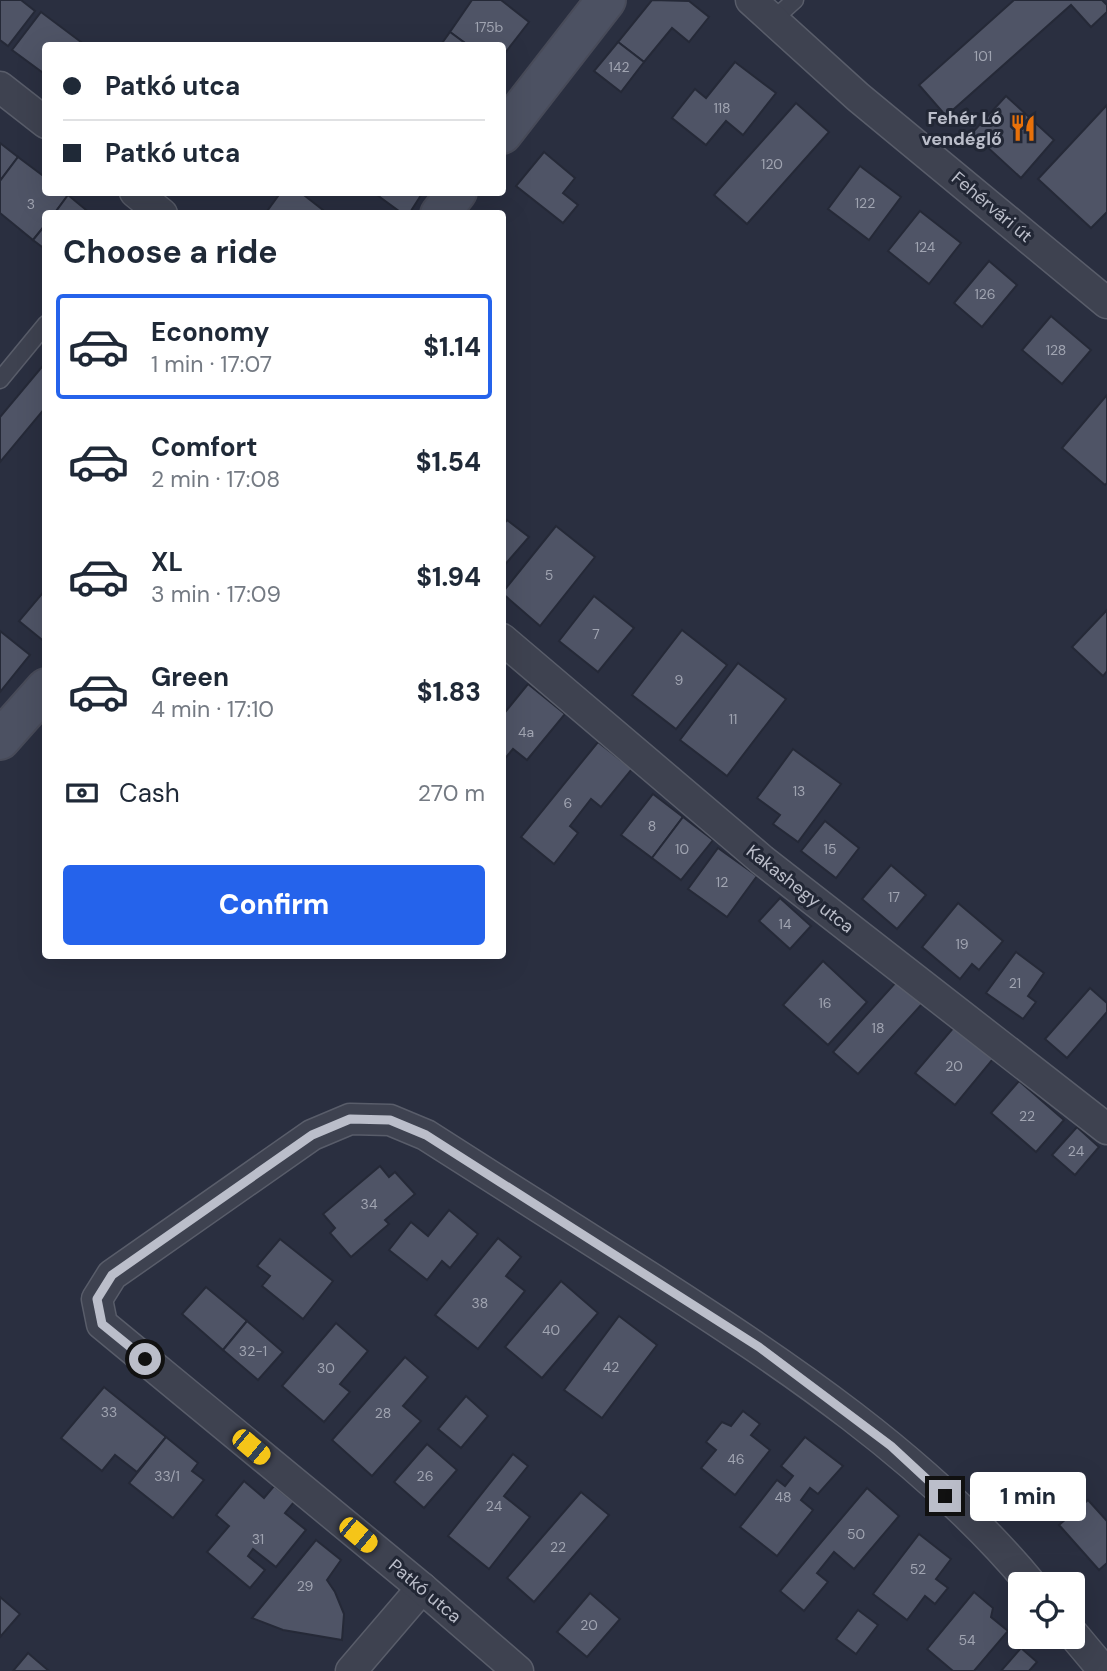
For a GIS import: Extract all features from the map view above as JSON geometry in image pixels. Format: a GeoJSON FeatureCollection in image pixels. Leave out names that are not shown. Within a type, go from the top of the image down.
{"type":"FeatureCollection","features":[{"type":"Feature","properties":{"kind":"street"},"geometry":{"type":"LineString","coordinates":[[506,129],[606,0]]}},
{"type":"Feature","properties":{"kind":"street","name":"Fehérvári út"},"geometry":{"type":"LineString","coordinates":[[751,0],[785,9],[858,97],[1107,303]]}},
{"type":"Feature","properties":{"kind":"street"},"geometry":{"type":"LineString","coordinates":[[0,87],[42,120]]}},
{"type":"Feature","properties":{"kind":"street"},"geometry":{"type":"LineString","coordinates":[[140,196],[157,210]]}},
{"type":"Feature","properties":{"kind":"street"},"geometry":{"type":"LineString","coordinates":[[443,210],[454,196]]}},
{"type":"Feature","properties":{"kind":"street","name":"Kakashegy utca"},"geometry":{"type":"LineString","coordinates":[[506,642],[762,860],[1107,1129]]}},
{"type":"Feature","properties":{"kind":"street"},"geometry":{"type":"LineString","coordinates":[[0,740],[42,693]]}},
{"type":"Feature","properties":{"kind":"street","name":"Patkó utca"},"geometry":{"type":"LineString","coordinates":[[518,1671],[422,1588],[102,1324],[97,1299],[112,1275],[312,1135],[350,1119],[390,1120],[426,1135],[759,1347],[891,1446],[1000,1546],[1021,1572]]}},
{"type":"Feature","properties":{"kind":"street"},"geometry":{"type":"LineString","coordinates":[[351,1671],[422,1588]]}},
{"type":"Feature","properties":{"kind":"street"},"geometry":{"type":"LineString","coordinates":[[1085,1648],[1104,1671]]}},
{"type":"Feature","properties":{"kind":"lane"},"geometry":{"type":"LineString","coordinates":[[0,380],[42,329]]}},
{"type":"Feature","properties":{"kind":"building"},"geometry":{"type":"Polygon","coordinates":[[[0,0],[21,0],[35,11],[8,46],[0,40],[0,0]]]}},
{"type":"Feature","properties":{"kind":"building"},"geometry":{"type":"Polygon","coordinates":[[[472,0],[501,0],[529,22],[506,52],[506,42],[464,42],[450,32],[472,0]]]}},
{"type":"Feature","properties":{"kind":"building"},"geometry":{"type":"Polygon","coordinates":[[[652,0],[689,1],[709,17],[689,42],[672,28],[644,62],[618,42],[652,0]]]}},
{"type":"Feature","properties":{"kind":"building"},"geometry":{"type":"Polygon","coordinates":[[[1014,0],[1102,0],[1107,5],[1107,12],[1091,27],[1071,5],[946,116],[919,85],[1014,0]]]}},
{"type":"Feature","properties":{"kind":"building"},"geometry":{"type":"Polygon","coordinates":[[[41,12],[81,42],[42,42],[42,72],[12,50],[41,12]]]}},
{"type":"Feature","properties":{"kind":"building"},"geometry":{"type":"Polygon","coordinates":[[[450,32],[464,42],[443,42],[450,32]]]}},
{"type":"Feature","properties":{"kind":"building"},"geometry":{"type":"Polygon","coordinates":[[[618,42],[644,62],[621,92],[594,71],[618,42]]]}},
{"type":"Feature","properties":{"kind":"building"},"geometry":{"type":"Polygon","coordinates":[[[735,62],[776,93],[743,135],[726,121],[706,145],[672,118],[695,89],[706,98],[735,62]]]}},
{"type":"Feature","properties":{"kind":"building","name":"Fehér Ló vendéglő"},"geometry":{"type":"Polygon","coordinates":[[[1006,96],[1054,140],[1021,178],[972,133],[1006,96]]]}},
{"type":"Feature","properties":{"kind":"building"},"geometry":{"type":"Polygon","coordinates":[[[796,103],[829,132],[747,224],[714,195],[796,103]]]}},
{"type":"Feature","properties":{"kind":"building"},"geometry":{"type":"Polygon","coordinates":[[[1107,105],[1107,212],[1091,228],[1038,179],[1107,105]]]}},
{"type":"Feature","properties":{"kind":"building"},"geometry":{"type":"Polygon","coordinates":[[[0,143],[18,157],[0,181],[0,143]]]}},
{"type":"Feature","properties":{"kind":"building"},"geometry":{"type":"Polygon","coordinates":[[[544,152],[575,178],[563,193],[578,205],[563,223],[516,186],[544,152]]]}},
{"type":"Feature","properties":{"kind":"building"},"geometry":{"type":"Polygon","coordinates":[[[18,157],[42,175],[42,196],[67,196],[57,210],[42,210],[42,229],[33,240],[0,213],[0,181],[18,157]]]}},
{"type":"Feature","properties":{"kind":"building"},"geometry":{"type":"Polygon","coordinates":[[[860,166],[901,197],[869,240],[828,209],[860,166]]]}},
{"type":"Feature","properties":{"kind":"building"},"geometry":{"type":"Polygon","coordinates":[[[69,196],[86,210],[57,210],[69,196]]]}},
{"type":"Feature","properties":{"kind":"building"},"geometry":{"type":"Polygon","coordinates":[[[278,196],[305,196],[323,210],[268,210],[278,196]]]}},
{"type":"Feature","properties":{"kind":"building"},"geometry":{"type":"Polygon","coordinates":[[[378,196],[420,196],[412,210],[398,210],[378,196]]]}},
{"type":"Feature","properties":{"kind":"building"},"geometry":{"type":"Polygon","coordinates":[[[920,211],[961,243],[929,284],[888,251],[920,211]]]}},
{"type":"Feature","properties":{"kind":"building"},"geometry":{"type":"Polygon","coordinates":[[[42,229],[42,247],[33,240],[42,229]]]}},
{"type":"Feature","properties":{"kind":"building"},"geometry":{"type":"Polygon","coordinates":[[[989,261],[1017,285],[982,327],[954,303],[989,261]]]}},
{"type":"Feature","properties":{"kind":"building"},"geometry":{"type":"Polygon","coordinates":[[[1051,316],[1091,350],[1062,384],[1022,350],[1051,316]]]}},
{"type":"Feature","properties":{"kind":"building"},"geometry":{"type":"Polygon","coordinates":[[[42,367],[42,412],[0,462],[0,417],[42,367]]]}},
{"type":"Feature","properties":{"kind":"building"},"geometry":{"type":"Polygon","coordinates":[[[1107,395],[1107,483],[1105,485],[1062,448],[1107,395]]]}},
{"type":"Feature","properties":{"kind":"building"},"geometry":{"type":"Polygon","coordinates":[[[506,521],[529,537],[506,563],[506,521]]]}},
{"type":"Feature","properties":{"kind":"building"},"geometry":{"type":"Polygon","coordinates":[[[556,526],[595,557],[540,626],[506,596],[506,588],[556,526]]]}},
{"type":"Feature","properties":{"kind":"building"},"geometry":{"type":"Polygon","coordinates":[[[42,594],[42,640],[19,621],[42,594]]]}},
{"type":"Feature","properties":{"kind":"building"},"geometry":{"type":"Polygon","coordinates":[[[594,596],[634,628],[598,672],[559,641],[594,596]]]}},
{"type":"Feature","properties":{"kind":"building"},"geometry":{"type":"Polygon","coordinates":[[[1107,610],[1107,671],[1103,676],[1072,647],[1107,610]]]}},
{"type":"Feature","properties":{"kind":"building"},"geometry":{"type":"Polygon","coordinates":[[[682,630],[727,665],[676,729],[632,695],[682,630]]]}},
{"type":"Feature","properties":{"kind":"building"},"geometry":{"type":"Polygon","coordinates":[[[0,631],[30,655],[0,692],[0,631]]]}},
{"type":"Feature","properties":{"kind":"building"},"geometry":{"type":"Polygon","coordinates":[[[738,663],[786,699],[727,776],[680,740],[738,663]]]}},
{"type":"Feature","properties":{"kind":"building"},"geometry":{"type":"Polygon","coordinates":[[[528,684],[565,714],[527,760],[513,749],[506,757],[506,711],[528,684]]]}},
{"type":"Feature","properties":{"kind":"building"},"geometry":{"type":"Polygon","coordinates":[[[598,742],[632,769],[601,807],[591,799],[570,826],[578,833],[554,864],[521,837],[598,742]]]}},
{"type":"Feature","properties":{"kind":"building"},"geometry":{"type":"Polygon","coordinates":[[[793,749],[841,784],[798,842],[773,824],[780,815],[757,798],[793,749]]]}},
{"type":"Feature","properties":{"kind":"building"},"geometry":{"type":"Polygon","coordinates":[[[653,794],[683,817],[652,858],[621,835],[653,794]]]}},
{"type":"Feature","properties":{"kind":"building"},"geometry":{"type":"Polygon","coordinates":[[[683,817],[713,840],[681,880],[652,858],[683,817]]]}},
{"type":"Feature","properties":{"kind":"building"},"geometry":{"type":"Polygon","coordinates":[[[825,821],[859,848],[836,878],[801,851],[825,821]]]}},
{"type":"Feature","properties":{"kind":"building"},"geometry":{"type":"Polygon","coordinates":[[[718,848],[757,876],[727,917],[688,889],[718,848]]]}},
{"type":"Feature","properties":{"kind":"building"},"geometry":{"type":"Polygon","coordinates":[[[891,865],[926,895],[897,929],[862,899],[891,865]]]}},
{"type":"Feature","properties":{"kind":"building"},"geometry":{"type":"Polygon","coordinates":[[[780,898],[811,926],[790,949],[759,921],[780,898]]]}},
{"type":"Feature","properties":{"kind":"building"},"geometry":{"type":"Polygon","coordinates":[[[958,903],[1003,941],[979,970],[972,964],[960,979],[922,947],[958,903]]]}},
{"type":"Feature","properties":{"kind":"building"},"geometry":{"type":"Polygon","coordinates":[[[1016,952],[1044,973],[1028,996],[1036,1002],[1023,1019],[986,993],[1016,952]]]}},
{"type":"Feature","properties":{"kind":"building"},"geometry":{"type":"Polygon","coordinates":[[[823,961],[867,1002],[828,1045],[783,1005],[823,961]]]}},
{"type":"Feature","properties":{"kind":"building"},"geometry":{"type":"Polygon","coordinates":[[[897,981],[922,1004],[858,1074],[833,1052],[897,981]]]}},
{"type":"Feature","properties":{"kind":"building"},"geometry":{"type":"Polygon","coordinates":[[[1090,988],[1107,1003],[1107,1012],[1067,1058],[1045,1039],[1090,988]]]}},
{"type":"Feature","properties":{"kind":"building"},"geometry":{"type":"Polygon","coordinates":[[[954,1027],[993,1059],[955,1105],[915,1073],[954,1027]]]}},
{"type":"Feature","properties":{"kind":"building"},"geometry":{"type":"Polygon","coordinates":[[[1019,1081],[1064,1120],[1036,1152],[991,1113],[1019,1081]]]}},
{"type":"Feature","properties":{"kind":"building"},"geometry":{"type":"Polygon","coordinates":[[[1077,1127],[1099,1147],[1075,1175],[1052,1155],[1077,1127]]]}},
{"type":"Feature","properties":{"kind":"building"},"geometry":{"type":"Polygon","coordinates":[[[380,1166],[389,1177],[395,1172],[415,1194],[385,1220],[389,1224],[351,1257],[330,1233],[335,1228],[323,1214],[380,1166]]]}},
{"type":"Feature","properties":{"kind":"building"},"geometry":{"type":"Polygon","coordinates":[[[449,1210],[478,1234],[450,1268],[442,1261],[427,1280],[389,1250],[411,1222],[428,1236],[449,1210]]]}},
{"type":"Feature","properties":{"kind":"building"},"geometry":{"type":"Polygon","coordinates":[[[498,1238],[521,1257],[506,1276],[525,1291],[478,1349],[435,1315],[498,1238]]]}},
{"type":"Feature","properties":{"kind":"building"},"geometry":{"type":"Polygon","coordinates":[[[280,1239],[333,1281],[303,1319],[262,1286],[270,1276],[257,1266],[280,1239]]]}},
{"type":"Feature","properties":{"kind":"building"},"geometry":{"type":"Polygon","coordinates":[[[561,1281],[598,1313],[542,1378],[505,1347],[561,1281]]]}},
{"type":"Feature","properties":{"kind":"building"},"geometry":{"type":"Polygon","coordinates":[[[206,1287],[247,1321],[223,1350],[182,1314],[206,1287]]]}},
{"type":"Feature","properties":{"kind":"building"},"geometry":{"type":"Polygon","coordinates":[[[619,1316],[657,1345],[602,1418],[564,1390],[619,1316]]]}},
{"type":"Feature","properties":{"kind":"building"},"geometry":{"type":"Polygon","coordinates":[[[247,1321],[283,1352],[258,1380],[223,1350],[247,1321]]]}},
{"type":"Feature","properties":{"kind":"building"},"geometry":{"type":"Polygon","coordinates":[[[336,1323],[368,1351],[340,1384],[350,1392],[324,1422],[282,1386],[336,1323]]]}},
{"type":"Feature","properties":{"kind":"building"},"geometry":{"type":"Polygon","coordinates":[[[405,1357],[428,1377],[403,1406],[421,1421],[372,1476],[332,1440],[405,1357]]]}},
{"type":"Feature","properties":{"kind":"building"},"geometry":{"type":"Polygon","coordinates":[[[104,1387],[166,1437],[137,1472],[115,1455],[102,1471],[61,1438],[104,1387]]]}},
{"type":"Feature","properties":{"kind":"building"},"geometry":{"type":"Polygon","coordinates":[[[466,1396],[488,1416],[461,1448],[438,1429],[466,1396]]]}},
{"type":"Feature","properties":{"kind":"building"},"geometry":{"type":"Polygon","coordinates":[[[743,1411],[760,1424],[751,1435],[770,1450],[735,1495],[701,1468],[716,1450],[706,1442],[722,1422],[731,1426],[743,1411]]]}},
{"type":"Feature","properties":{"kind":"building"},"geometry":{"type":"Polygon","coordinates":[[[166,1437],[198,1463],[192,1471],[204,1480],[173,1518],[129,1483],[166,1437]]]}},
{"type":"Feature","properties":{"kind":"building"},"geometry":{"type":"Polygon","coordinates":[[[805,1437],[843,1466],[818,1494],[810,1488],[801,1500],[813,1510],[777,1556],[740,1527],[777,1480],[785,1486],[793,1476],[781,1466],[805,1437]]]}},
{"type":"Feature","properties":{"kind":"building"},"geometry":{"type":"Polygon","coordinates":[[[427,1444],[457,1470],[424,1508],[394,1482],[427,1444]]]}},
{"type":"Feature","properties":{"kind":"building"},"geometry":{"type":"Polygon","coordinates":[[[513,1454],[528,1466],[504,1496],[530,1517],[489,1569],[448,1536],[513,1454]]]}},
{"type":"Feature","properties":{"kind":"building"},"geometry":{"type":"Polygon","coordinates":[[[244,1481],[264,1498],[274,1486],[294,1502],[285,1513],[306,1530],[276,1567],[253,1549],[248,1556],[265,1570],[250,1588],[207,1552],[229,1526],[216,1515],[244,1481]]]}},
{"type":"Feature","properties":{"kind":"building"},"geometry":{"type":"Polygon","coordinates":[[[867,1488],[899,1516],[854,1569],[834,1552],[817,1573],[828,1582],[804,1611],[780,1591],[867,1488]]]}},
{"type":"Feature","properties":{"kind":"building"},"geometry":{"type":"Polygon","coordinates":[[[581,1492],[609,1515],[534,1602],[507,1578],[581,1492]]]}},
{"type":"Feature","properties":{"kind":"building"},"geometry":{"type":"Polygon","coordinates":[[[1088,1500],[1107,1521],[1107,1563],[1099,1570],[1059,1525],[1088,1500]]]}},
{"type":"Feature","properties":{"kind":"building"},"geometry":{"type":"Polygon","coordinates":[[[919,1534],[951,1559],[936,1579],[948,1588],[935,1604],[925,1596],[907,1620],[873,1594],[919,1534]]]}},
{"type":"Feature","properties":{"kind":"building"},"geometry":{"type":"Polygon","coordinates":[[[316,1540],[341,1560],[327,1580],[344,1614],[342,1640],[283,1630],[252,1618],[316,1540]]]}},
{"type":"Feature","properties":{"kind":"building"},"geometry":{"type":"Polygon","coordinates":[[[974,1592],[993,1608],[991,1617],[1008,1631],[974,1671],[953,1671],[927,1649],[974,1592]]]}},
{"type":"Feature","properties":{"kind":"building"},"geometry":{"type":"Polygon","coordinates":[[[590,1593],[620,1619],[587,1657],[557,1632],[590,1593]]]}},
{"type":"Feature","properties":{"kind":"building"},"geometry":{"type":"Polygon","coordinates":[[[0,1597],[20,1614],[0,1637],[0,1597]]]}},
{"type":"Feature","properties":{"kind":"building"},"geometry":{"type":"Polygon","coordinates":[[[858,1610],[878,1625],[856,1654],[836,1639],[858,1610]]]}},
{"type":"Feature","properties":{"kind":"building"},"geometry":{"type":"Polygon","coordinates":[[[1020,1649],[1037,1662],[1029,1671],[1001,1671],[1020,1649]]]}},
{"type":"Feature","properties":{"kind":"building"},"geometry":{"type":"Polygon","coordinates":[[[28,1653],[49,1671],[13,1671],[28,1653]]]}},
{"type":"Feature","properties":{"kind":"place","name":"Fehér Ló vendéglő"},"geometry":{"type":"Point","coordinates":[1023,128]}},
{"type":"Feature","properties":{"kind":"route"},"geometry":{"type":"LineString","coordinates":[[145,1359],[102,1324],[97,1299],[112,1275],[312,1135],[350,1119],[390,1120],[426,1135],[759,1347],[891,1446],[945,1496]]}}]}
